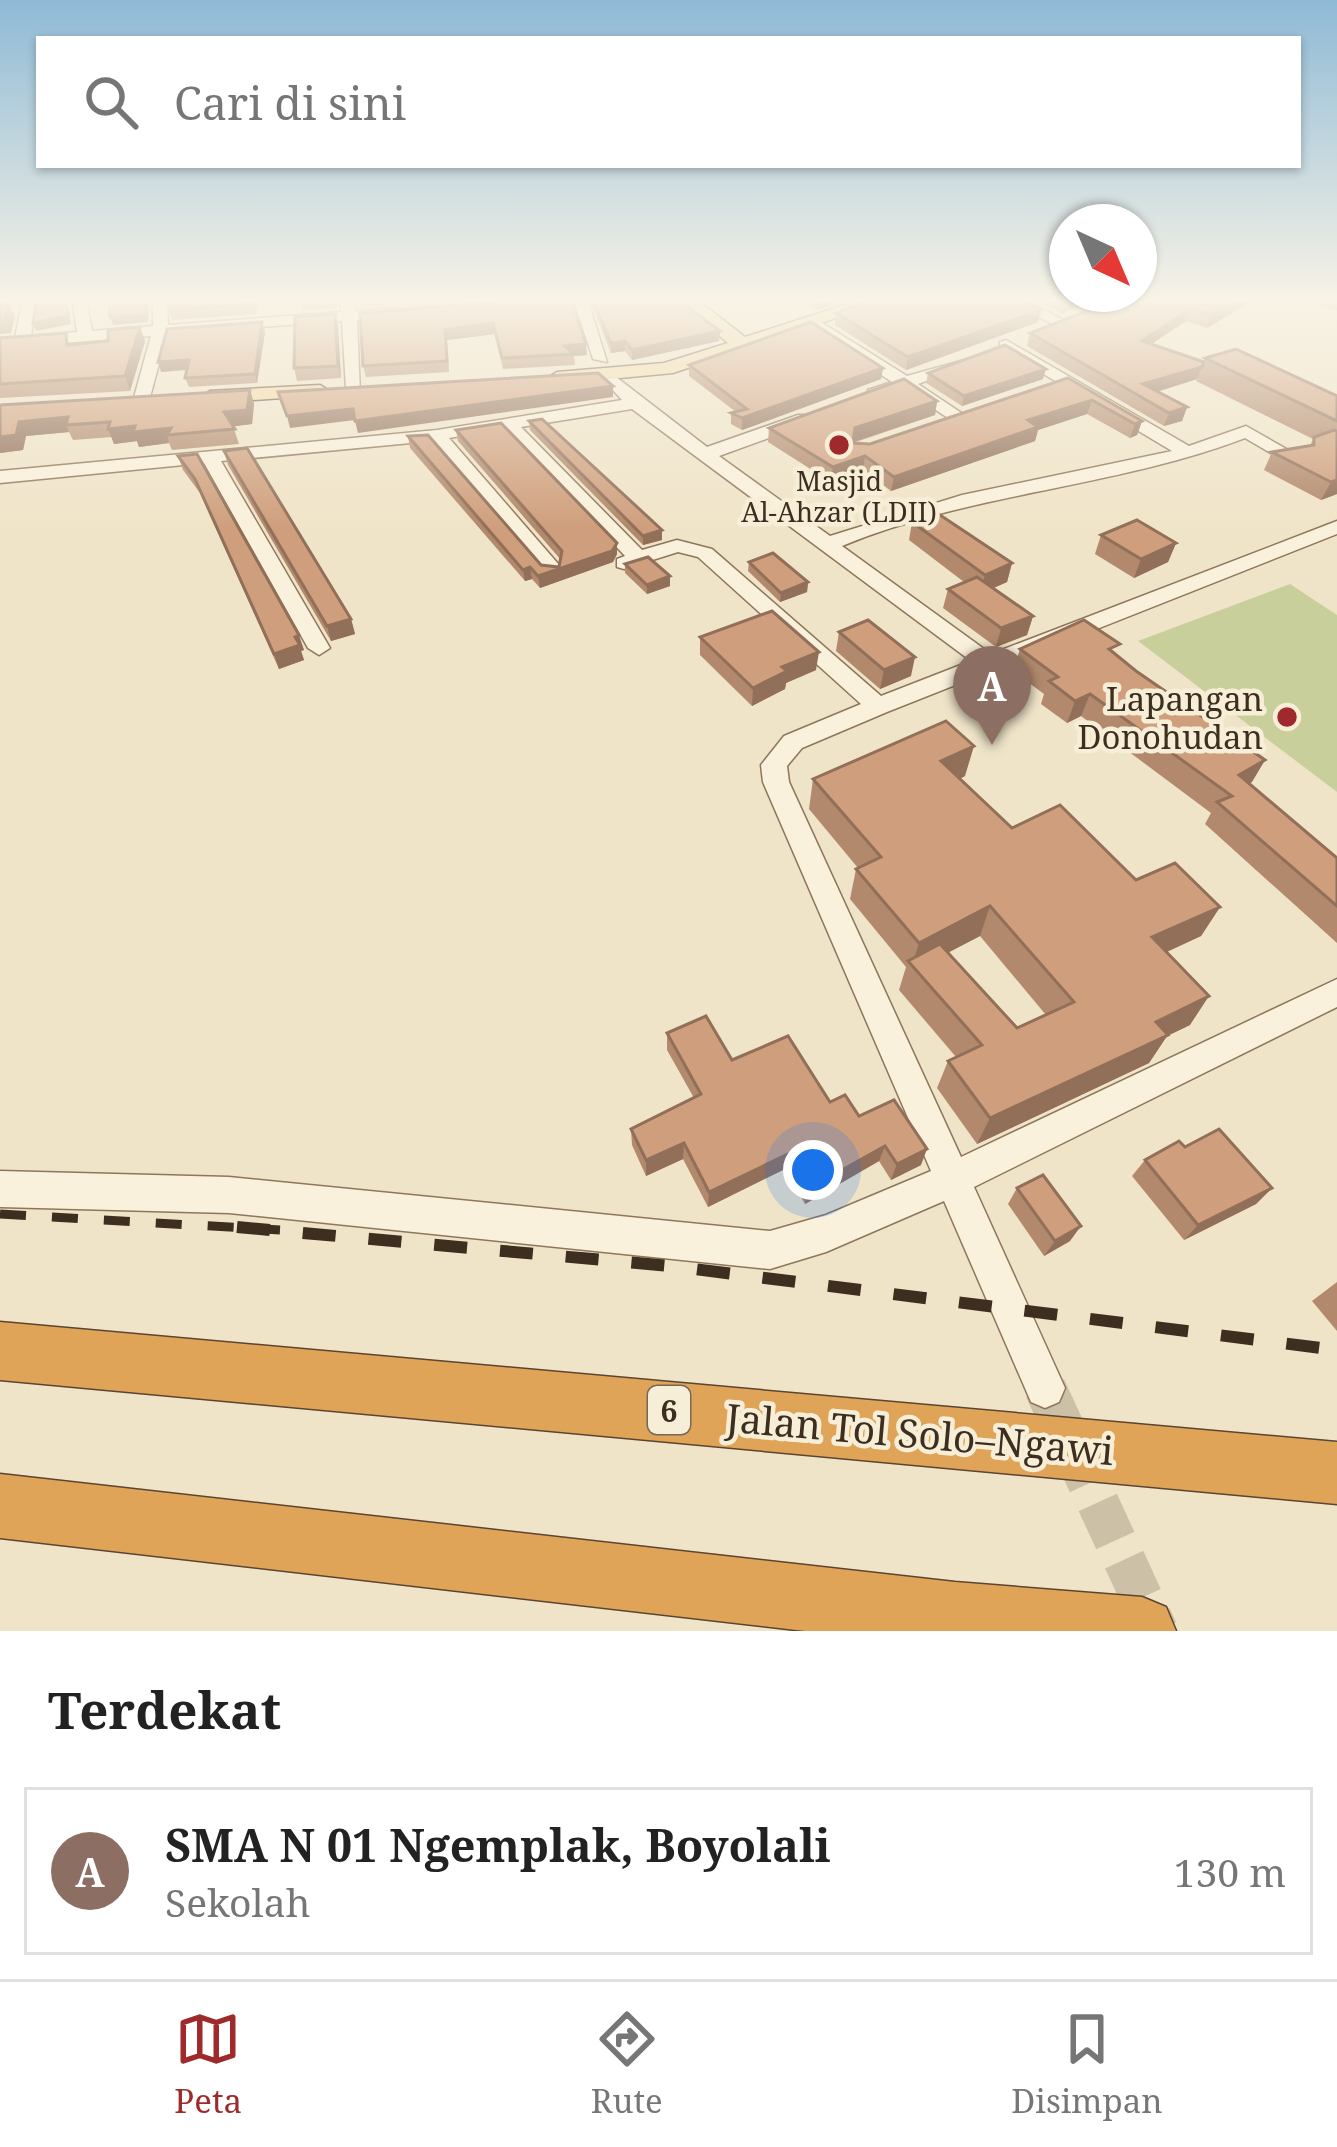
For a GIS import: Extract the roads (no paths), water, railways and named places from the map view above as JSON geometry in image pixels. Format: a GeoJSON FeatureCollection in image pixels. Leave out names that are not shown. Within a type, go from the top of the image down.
{"type":"FeatureCollection","features":[{"type":"Feature","properties":{"kind":"highway","name":"Jalan Tol Solo–Ngawi"},"geometry":{"type":"LineString","coordinates":[[0,1351],[1337,1473]]}},
{"type":"Feature","properties":{"kind":"highway"},"geometry":{"type":"LineString","coordinates":[[0,1506],[955,1615],[1142,1631]]}},
{"type":"Feature","properties":{"kind":"main road"},"geometry":{"type":"LineString","coordinates":[[538,379],[565,374]]}},
{"type":"Feature","properties":{"kind":"main road"},"geometry":{"type":"LineString","coordinates":[[188,398],[377,388]]}},
{"type":"Feature","properties":{"kind":"main road"},"geometry":{"type":"LineString","coordinates":[[117,402],[164,400]]}},
{"type":"Feature","properties":{"kind":"street"},"geometry":{"type":"LineString","coordinates":[[141,401],[148,374]]}},
{"type":"Feature","properties":{"kind":"street"},"geometry":{"type":"LineString","coordinates":[[353,374],[354,389]]}},
{"type":"Feature","properties":{"kind":"street"},"geometry":{"type":"LineString","coordinates":[[610,374],[635,403],[987,662]]}},
{"type":"Feature","properties":{"kind":"street"},"geometry":{"type":"LineString","coordinates":[[895,374],[957,416]]}},
{"type":"Feature","properties":{"kind":"street"},"geometry":{"type":"LineString","coordinates":[[863,398],[929,374]]}},
{"type":"Feature","properties":{"kind":"street"},"geometry":{"type":"LineString","coordinates":[[1059,374],[1188,453]]}},
{"type":"Feature","properties":{"kind":"street"},"geometry":{"type":"LineString","coordinates":[[1046,388],[1068,381]]}},
{"type":"Feature","properties":{"kind":"street"},"geometry":{"type":"LineString","coordinates":[[0,477],[437,435],[635,403]]}},
{"type":"Feature","properties":{"kind":"street"},"geometry":{"type":"LineString","coordinates":[[938,423],[980,410]]}},
{"type":"Feature","properties":{"kind":"street"},"geometry":{"type":"LineString","coordinates":[[706,454],[818,414]]}},
{"type":"Feature","properties":{"kind":"street"},"geometry":{"type":"LineString","coordinates":[[509,425],[630,560],[677,546],[705,553],[878,706]]}},
{"type":"Feature","properties":{"kind":"street"},"geometry":{"type":"LineString","coordinates":[[830,543],[900,514],[1188,453],[1246,431],[1295,459]]}},
{"type":"Feature","properties":{"kind":"street"},"geometry":{"type":"LineString","coordinates":[[437,435],[553,570]]}},
{"type":"Feature","properties":{"kind":"street"},"geometry":{"type":"LineString","coordinates":[[210,458],[319,648]]}},
{"type":"Feature","properties":{"kind":"street"},"geometry":{"type":"LineString","coordinates":[[1045,1388],[776,782],[774,765],[794,742],[878,706],[1337,527]]}},
{"type":"Feature","properties":{"kind":"street"},"geometry":{"type":"LineString","coordinates":[[0,1189],[229,1195],[770,1250],[826,1233],[951,1180],[1333,1000]]}},
{"type":"Feature","properties":{"kind":"tunnel"},"geometry":{"type":"LineString","coordinates":[[1045,1388],[1157,1631]]}},
{"type":"Feature","properties":{"kind":"railway"},"geometry":{"type":"LineString","coordinates":[[0,1214],[253,1228]]}},
{"type":"Feature","properties":{"kind":"railway"},"geometry":{"type":"LineString","coordinates":[[237,1227],[253,1228]]}},
{"type":"Feature","properties":{"kind":"railway"},"geometry":{"type":"LineString","coordinates":[[253,1228],[280,1230]]}},
{"type":"Feature","properties":{"kind":"railway"},"geometry":{"type":"LineString","coordinates":[[253,1228],[670,1266],[1337,1350]]}},
{"type":"Feature","properties":{"kind":"place","name":"Masjid Al-Ahzar (LDII)"},"geometry":{"type":"Point","coordinates":[839,445]}},
{"type":"Feature","properties":{"kind":"place","name":"Lapangan Donohudan"},"geometry":{"type":"Point","coordinates":[1287,717]}},
{"type":"Feature","properties":{"kind":"place","name":"SMA N 01 Ngemplak, Boyolali"},"geometry":{"type":"Point","coordinates":[992,745]}}]}
